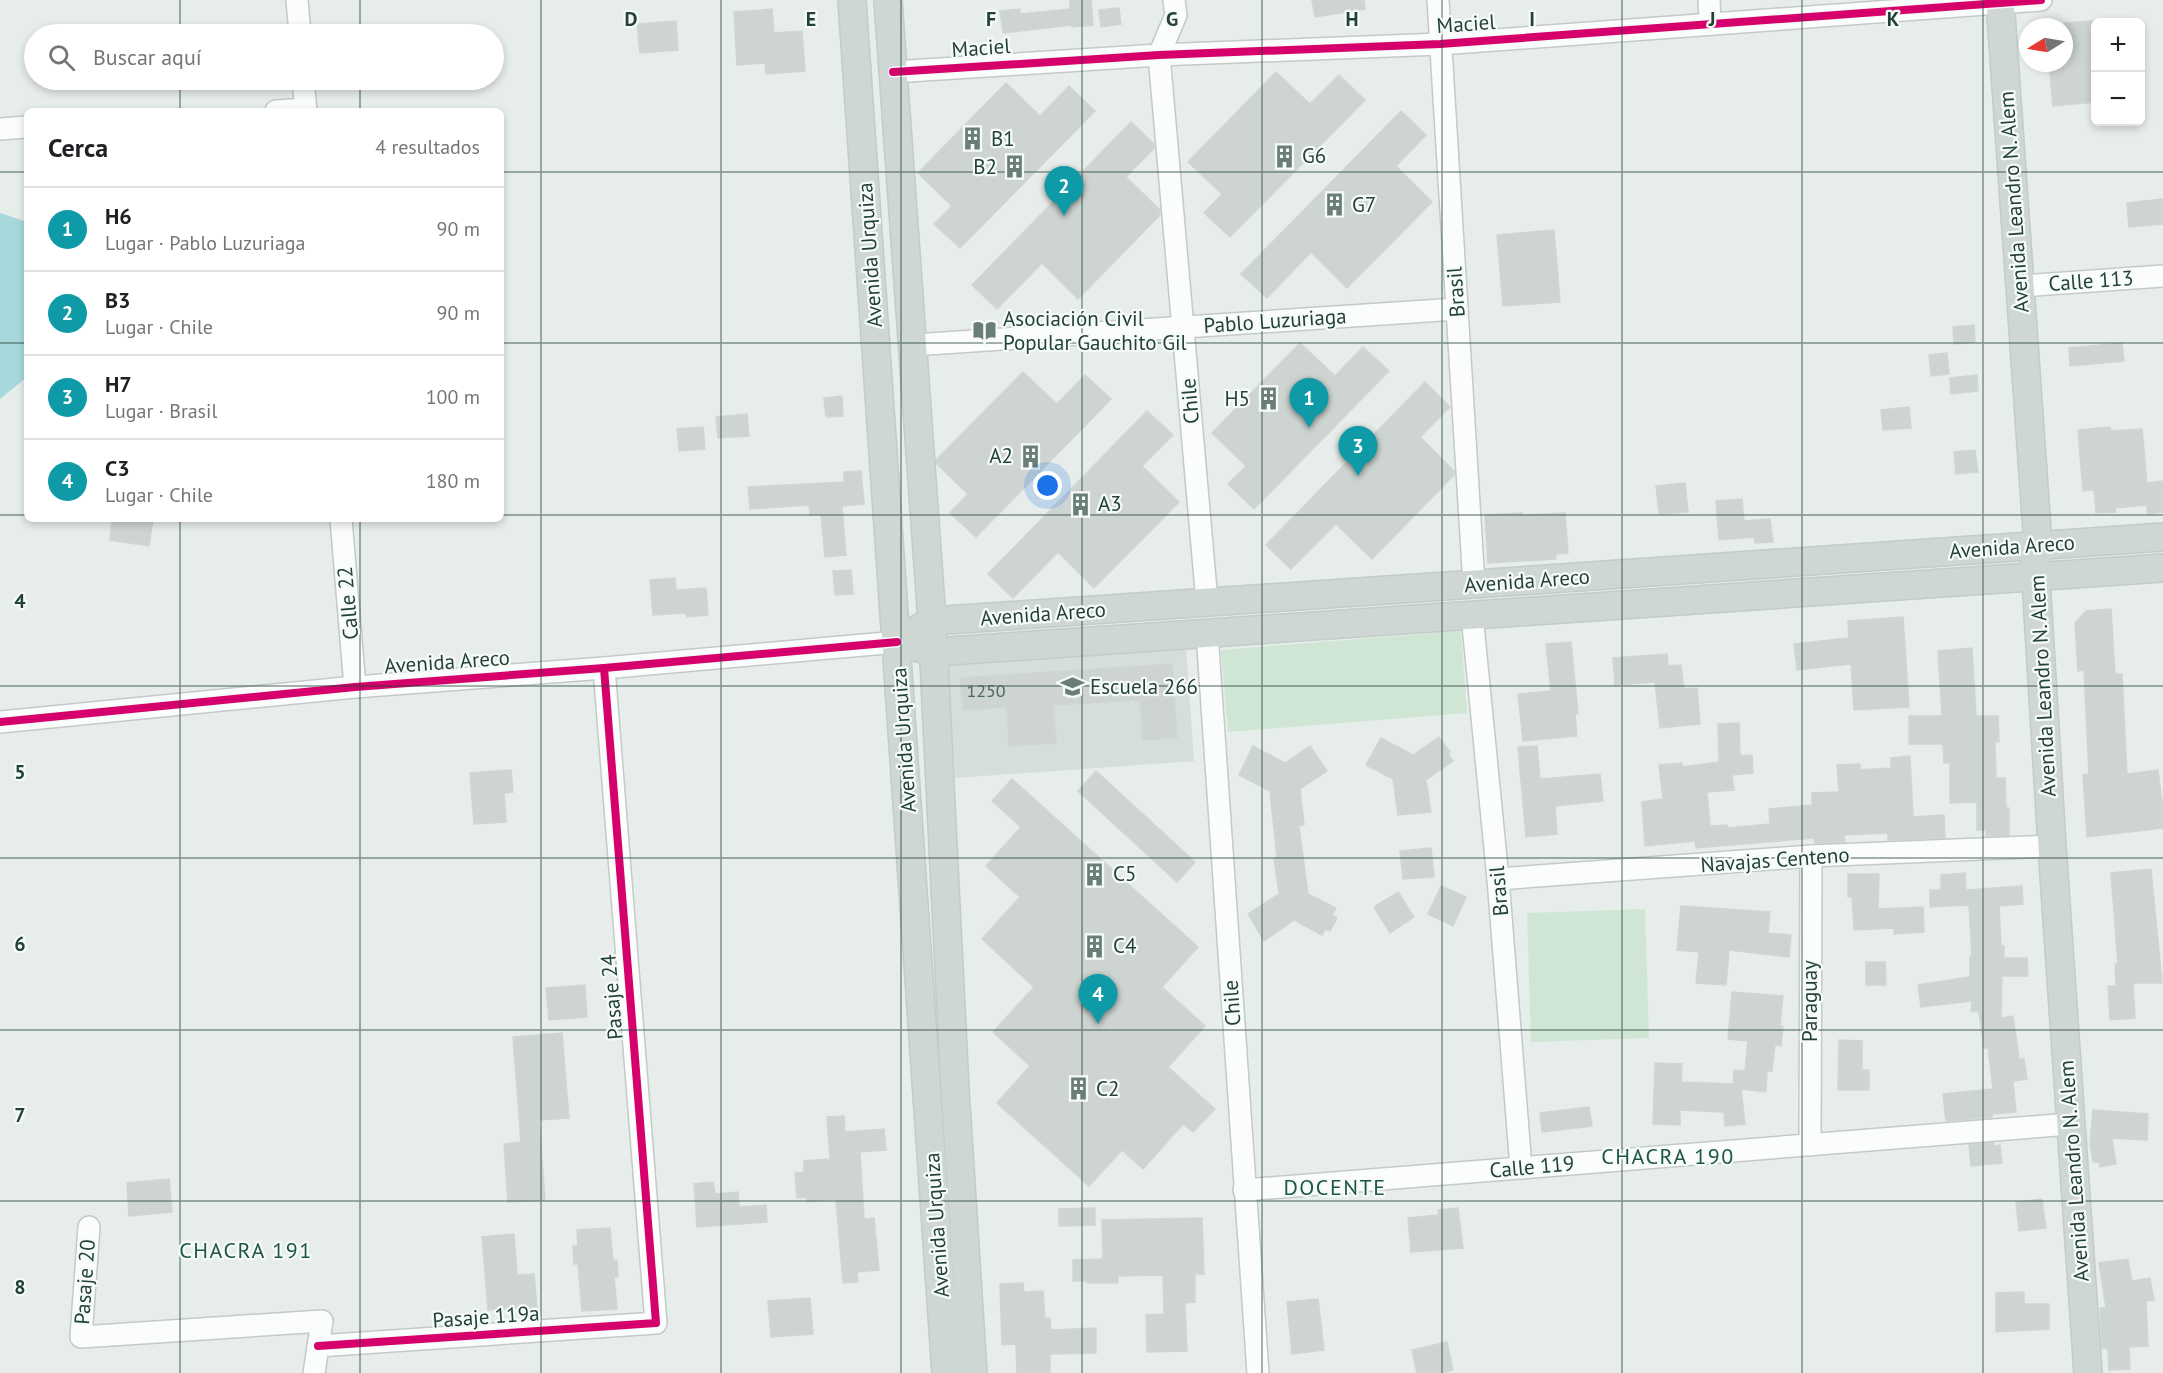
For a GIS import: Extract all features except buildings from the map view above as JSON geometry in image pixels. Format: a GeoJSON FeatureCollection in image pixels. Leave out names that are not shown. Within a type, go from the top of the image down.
{"type":"FeatureCollection","features":[{"type":"Feature","properties":{"kind":"main road","name":"Avenida Urquiza"},"geometry":{"type":"LineString","coordinates":[[852,0],[946,1373]]}},
{"type":"Feature","properties":{"kind":"main road","name":"Avenida Urquiza"},"geometry":{"type":"LineString","coordinates":[[888,0],[934,652],[955,1090],[973,1373]]}},
{"type":"Feature","properties":{"kind":"main road","name":"Avenida Leandro N. Alem"},"geometry":{"type":"LineString","coordinates":[[2000,1],[2038,545],[2035,563],[2052,846],[2088,1373]]}},
{"type":"Feature","properties":{"kind":"main road","name":"Avenida Areco"},"geometry":{"type":"LineString","coordinates":[[897,642],[932,621],[2163,537]]}},
{"type":"Feature","properties":{"kind":"main road","name":"Avenida Areco"},"geometry":{"type":"LineString","coordinates":[[897,642],[934,652],[2163,568]]}},
{"type":"Feature","properties":{"kind":"street"},"geometry":{"type":"LineString","coordinates":[[297,0],[299,24]]}},
{"type":"Feature","properties":{"kind":"street"},"geometry":{"type":"LineString","coordinates":[[1159,55],[1176,15],[1174,0]]}},
{"type":"Feature","properties":{"kind":"street","name":"Brasil"},"geometry":{"type":"LineString","coordinates":[[1438,0],[1474,585]]}},
{"type":"Feature","properties":{"kind":"street"},"geometry":{"type":"LineString","coordinates":[[1709,0],[1710,24]]}},
{"type":"Feature","properties":{"kind":"street","name":"Maciel"},"geometry":{"type":"LineString","coordinates":[[893,72],[1159,55],[1440,44],[2000,1],[2041,0]]}},
{"type":"Feature","properties":{"kind":"street","name":"Chile"},"geometry":{"type":"LineString","coordinates":[[1159,55],[1208,602]]}},
{"type":"Feature","properties":{"kind":"street"},"geometry":{"type":"LineString","coordinates":[[304,90],[306,108]]}},
{"type":"Feature","properties":{"kind":"street"},"geometry":{"type":"LineString","coordinates":[[0,129],[24,127]]}},
{"type":"Feature","properties":{"kind":"street","name":"Calle 113"},"geometry":{"type":"LineString","coordinates":[[2020,286],[2163,276]]}},
{"type":"Feature","properties":{"kind":"street","name":"Pablo Luzuriaga"},"geometry":{"type":"LineString","coordinates":[[913,345],[1457,309]]}},
{"type":"Feature","properties":{"kind":"street","name":"Calle 22"},"geometry":{"type":"LineString","coordinates":[[341,522],[355,687]]}},
{"type":"Feature","properties":{"kind":"street","name":"Brasil"},"geometry":{"type":"LineString","coordinates":[[1472,615],[1498,879],[1521,1168]]}},
{"type":"Feature","properties":{"kind":"street","name":"Chile"},"geometry":{"type":"LineString","coordinates":[[1207,633],[1258,1373]]}},
{"type":"Feature","properties":{"kind":"street","name":"Avenida Areco"},"geometry":{"type":"LineString","coordinates":[[0,722],[355,687],[897,642]]}},
{"type":"Feature","properties":{"kind":"street","name":"Pasaje 24"},"geometry":{"type":"LineString","coordinates":[[604,668],[656,1323]]}},
{"type":"Feature","properties":{"kind":"street","name":"Navajas Centeno"},"geometry":{"type":"LineString","coordinates":[[1498,879],[1811,856],[2052,846]]}},
{"type":"Feature","properties":{"kind":"street","name":"Paraguay"},"geometry":{"type":"LineString","coordinates":[[1810,1145],[1811,856]]}},
{"type":"Feature","properties":{"kind":"street","name":"Calle 119"},"geometry":{"type":"LineString","coordinates":[[1244,1190],[2070,1124]]}},
{"type":"Feature","properties":{"kind":"street","name":"Pasaje 20"},"geometry":{"type":"LineString","coordinates":[[89,1227],[81,1337],[322,1321],[318,1346]]}},
{"type":"Feature","properties":{"kind":"street","name":"Pasaje 119a"},"geometry":{"type":"LineString","coordinates":[[318,1346],[656,1323]]}},
{"type":"Feature","properties":{"kind":"street"},"geometry":{"type":"LineString","coordinates":[[315,1373],[318,1346]]}},
{"type":"Feature","properties":{"kind":"shaded area"},"geometry":{"type":"Polygon","coordinates":[[[1186,649],[1194,761],[955,778],[947,665],[1186,649]]]}},
{"type":"Feature","properties":{"kind":"green space"},"geometry":{"type":"Polygon","coordinates":[[[1461,631],[1467,713],[1228,732],[1221,650],[1461,631]]]}},
{"type":"Feature","properties":{"kind":"green space"},"geometry":{"type":"Polygon","coordinates":[[[1645,909],[1649,1038],[1531,1042],[1527,913],[1645,909]]]}},
{"type":"Feature","properties":{"kind":"water"},"geometry":{"type":"Polygon","coordinates":[[[0,213],[24,221],[24,379],[0,399],[0,213]]]}},
{"type":"Feature","properties":{"kind":"cycle path"},"geometry":{"type":"LineString","coordinates":[[893,72],[1159,55],[1440,44],[2041,0]]}},
{"type":"Feature","properties":{"kind":"cycle path"},"geometry":{"type":"LineString","coordinates":[[0,722],[355,687],[897,642]]}},
{"type":"Feature","properties":{"kind":"cycle path"},"geometry":{"type":"LineString","coordinates":[[318,1346],[656,1323],[604,668]]}},
{"type":"Feature","properties":{"kind":"place","name":"B1"},"geometry":{"type":"Point","coordinates":[973,139]}},
{"type":"Feature","properties":{"kind":"place","name":"G6"},"geometry":{"type":"Point","coordinates":[1284,156]}},
{"type":"Feature","properties":{"kind":"place","name":"B2"},"geometry":{"type":"Point","coordinates":[1015,167]}},
{"type":"Feature","properties":{"kind":"place","name":"G7"},"geometry":{"type":"Point","coordinates":[1334,205]}},
{"type":"Feature","properties":{"kind":"place","name":"B3"},"geometry":{"type":"Point","coordinates":[1064,216]}},
{"type":"Feature","properties":{"kind":"place","name":"Asociación Civil Popular Gauchito Gil"},"geometry":{"type":"Point","coordinates":[985,331]}},
{"type":"Feature","properties":{"kind":"place","name":"H5"},"geometry":{"type":"Point","coordinates":[1268,399]}},
{"type":"Feature","properties":{"kind":"place","name":"H6"},"geometry":{"type":"Point","coordinates":[1309,428]}},
{"type":"Feature","properties":{"kind":"place","name":"A2"},"geometry":{"type":"Point","coordinates":[1031,456]}},
{"type":"Feature","properties":{"kind":"place","name":"H7"},"geometry":{"type":"Point","coordinates":[1358,476]}},
{"type":"Feature","properties":{"kind":"place","name":"A3"},"geometry":{"type":"Point","coordinates":[1080,504]}},
{"type":"Feature","properties":{"kind":"place","name":"Escuela 266"},"geometry":{"type":"Point","coordinates":[1072,687]}},
{"type":"Feature","properties":{"kind":"place","name":"C5"},"geometry":{"type":"Point","coordinates":[1095,874]}},
{"type":"Feature","properties":{"kind":"place","name":"C4"},"geometry":{"type":"Point","coordinates":[1095,946]}},
{"type":"Feature","properties":{"kind":"place","name":"C3"},"geometry":{"type":"Point","coordinates":[1098,1024]}},
{"type":"Feature","properties":{"kind":"place","name":"C2"},"geometry":{"type":"Point","coordinates":[1078,1089]}},
{"type":"Feature","properties":{"kind":"district","name":"CHACRA 190"},"geometry":{"type":"Point","coordinates":[1668,1156]}},
{"type":"Feature","properties":{"kind":"district","name":"DOCENTE"},"geometry":{"type":"Point","coordinates":[1335,1187]}},
{"type":"Feature","properties":{"kind":"district","name":"CHACRA 191"},"geometry":{"type":"Point","coordinates":[246,1250]}}]}
